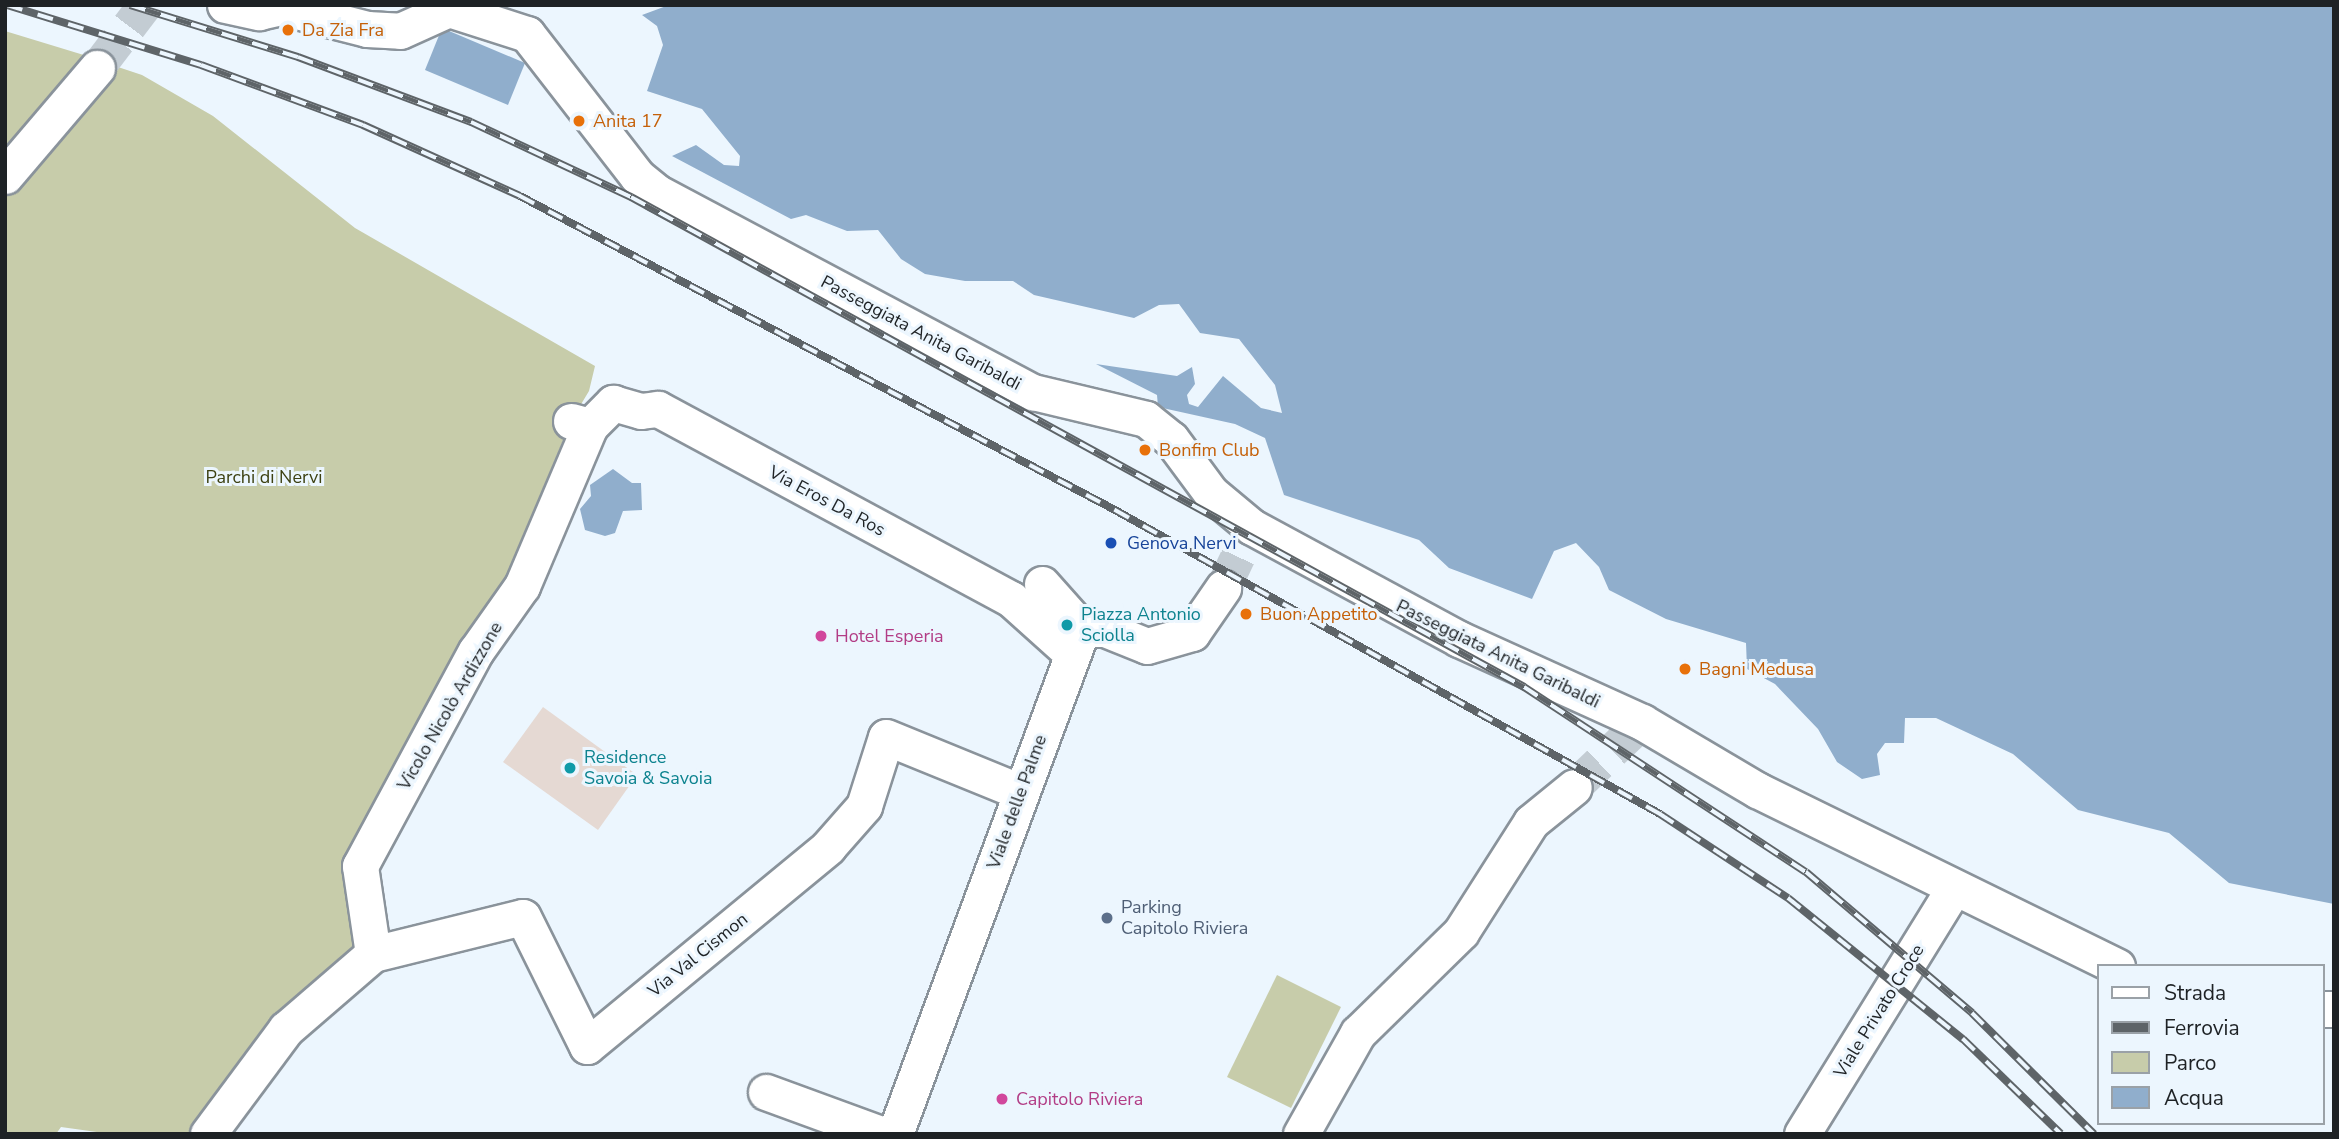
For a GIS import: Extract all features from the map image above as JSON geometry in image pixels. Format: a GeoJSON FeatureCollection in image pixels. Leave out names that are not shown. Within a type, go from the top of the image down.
{"type":"FeatureCollection","features":[{"type":"Feature","properties":{"kind":"street","name":"Passeggiata Anita Garibaldi"},"geometry":{"type":"LineString","coordinates":[[225,5],[259,12],[281,7],[368,29],[400,31],[449,9],[527,34],[637,176],[657,193],[1022,386],[1146,419],[1171,439],[1211,494],[1250,530],[1459,639],[1642,722],[1757,789],[1954,888],[2042,925],[2113,964]]}},
{"type":"Feature","properties":{"kind":"street"},"geometry":{"type":"LineString","coordinates":[[5,176],[97,68]]}},
{"type":"Feature","properties":{"kind":"street","name":"Via Eros Da Ros"},"geometry":{"type":"LineString","coordinates":[[581,424],[613,403],[641,411],[658,409],[1011,599],[1077,641]]}},
{"type":"Feature","properties":{"kind":"street","name":"Vicolo Nicolò Ardizzone"},"geometry":{"type":"LineString","coordinates":[[373,954],[360,866],[476,651],[522,586],[581,424]]}},
{"type":"Feature","properties":{"kind":"street"},"geometry":{"type":"LineString","coordinates":[[1042,584],[1077,641],[1105,629],[1147,646],[1192,633],[1223,588]]}},
{"type":"Feature","properties":{"kind":"street","name":"Viale delle Palme"},"geometry":{"type":"LineString","coordinates":[[895,1134],[1077,641]]}},
{"type":"Feature","properties":{"kind":"street","name":"Via Val Cismon"},"geometry":{"type":"LineString","coordinates":[[373,954],[523,917],[587,1046],[828,847],[864,806],[886,737],[1021,792]]}},
{"type":"Feature","properties":{"kind":"street"},"geometry":{"type":"LineString","coordinates":[[1301,1134],[1358,1033],[1461,932],[1531,822],[1574,787]]}},
{"type":"Feature","properties":{"kind":"street","name":"Viale Privato Croce"},"geometry":{"type":"LineString","coordinates":[[1802,1134],[1954,888]]}},
{"type":"Feature","properties":{"kind":"street"},"geometry":{"type":"LineString","coordinates":[[208,1134],[286,1029],[373,954]]}},
{"type":"Feature","properties":{"kind":"street"},"geometry":{"type":"LineString","coordinates":[[766,1092],[881,1134]]}},
{"type":"Feature","properties":{"kind":"green space"},"geometry":{"type":"Polygon","coordinates":[[[5,31],[87,56],[5,154],[5,31]]]}},
{"type":"Feature","properties":{"kind":"green space","name":"Parchi di Nervi"},"geometry":{"type":"Polygon","coordinates":[[[115,66],[142,75],[213,116],[355,228],[595,366],[589,391],[571,421],[511,567],[355,856],[369,933],[198,1134],[111,1134],[61,1127],[56,1134],[5,1134],[5,197],[115,66]]]}},
{"type":"Feature","properties":{"kind":"green space"},"geometry":{"type":"Polygon","coordinates":[[[1277,975],[1341,1007],[1291,1108],[1227,1077],[1277,975]]]}},
{"type":"Feature","properties":{"kind":"water"},"geometry":{"type":"Polygon","coordinates":[[[669,5],[2334,5],[2334,904],[2229,883],[2169,833],[2078,810],[2013,754],[1936,718],[1905,718],[1904,743],[1885,743],[1877,754],[1880,775],[1862,779],[1837,762],[1818,729],[1775,684],[1747,669],[1746,643],[1666,619],[1609,590],[1599,567],[1576,543],[1554,551],[1532,599],[1449,568],[1419,540],[1284,495],[1265,438],[1235,424],[1158,407],[1157,395],[1096,364],[1177,376],[1192,367],[1195,384],[1187,395],[1189,404],[1198,407],[1223,376],[1261,408],[1282,413],[1275,385],[1239,339],[1200,333],[1179,304],[1159,305],[1134,318],[1034,295],[1013,281],[965,281],[925,274],[901,259],[878,230],[847,231],[806,215],[791,219],[672,156],[696,145],[724,165],[739,166],[740,156],[702,109],[647,91],[663,45],[657,26],[642,15],[669,5]]]}},
{"type":"Feature","properties":{"kind":"water"},"geometry":{"type":"Polygon","coordinates":[[[442,28],[525,63],[508,105],[425,70],[442,28]]]}},
{"type":"Feature","properties":{"kind":"water"},"geometry":{"type":"Polygon","coordinates":[[[613,469],[632,483],[641,483],[642,510],[623,511],[615,533],[605,536],[585,530],[580,509],[591,496],[590,485],[613,469]]]}},
{"type":"Feature","properties":{"kind":"building","name":"Residence Savoia & Savoia"},"geometry":{"type":"Polygon","coordinates":[[[543,707],[637,775],[598,830],[503,762],[543,707]]]}},
{"type":"Feature","properties":{"kind":"tunnel"},"geometry":{"type":"LineString","coordinates":[[97,68],[145,5]]}},
{"type":"Feature","properties":{"kind":"tunnel"},"geometry":{"type":"LineString","coordinates":[[1223,588],[1249,533]]}},
{"type":"Feature","properties":{"kind":"tunnel"},"geometry":{"type":"LineString","coordinates":[[1574,787],[1642,722]]}},
{"type":"Feature","properties":{"kind":"railway"},"geometry":{"type":"LineString","coordinates":[[7,5],[201,65],[363,125],[520,196],[1115,510],[1660,814],[1788,898],[1963,1039],[2061,1134]]}},
{"type":"Feature","properties":{"kind":"railway"},"geometry":{"type":"LineString","coordinates":[[130,5],[298,57],[471,122],[631,197],[1524,687],[1806,872],[1972,1013],[2094,1134]]}},
{"type":"Feature","properties":{"kind":"place","name":"Da Zia Fra"},"geometry":{"type":"Point","coordinates":[288,30]}},
{"type":"Feature","properties":{"kind":"place","name":"Anita 17"},"geometry":{"type":"Point","coordinates":[579,121]}},
{"type":"Feature","properties":{"kind":"place","name":"Bonfim Club"},"geometry":{"type":"Point","coordinates":[1145,450]}},
{"type":"Feature","properties":{"kind":"place","name":"Genova Nervi"},"geometry":{"type":"Point","coordinates":[1111,543]}},
{"type":"Feature","properties":{"kind":"place","name":"Buon Appetito"},"geometry":{"type":"Point","coordinates":[1246,614]}},
{"type":"Feature","properties":{"kind":"place","name":"Piazza Antonio Sciolla"},"geometry":{"type":"Point","coordinates":[1067,625]}},
{"type":"Feature","properties":{"kind":"place","name":"Hotel Esperia"},"geometry":{"type":"Point","coordinates":[821,636]}},
{"type":"Feature","properties":{"kind":"place","name":"Bagni Medusa"},"geometry":{"type":"Point","coordinates":[1685,669]}},
{"type":"Feature","properties":{"kind":"place","name":"Residence Savoia & Savoia"},"geometry":{"type":"Point","coordinates":[570,768]}},
{"type":"Feature","properties":{"kind":"place","name":"Parking Capitolo Riviera"},"geometry":{"type":"Point","coordinates":[1107,918]}},
{"type":"Feature","properties":{"kind":"place","name":"Capitolo Riviera"},"geometry":{"type":"Point","coordinates":[1002,1099]}}]}
